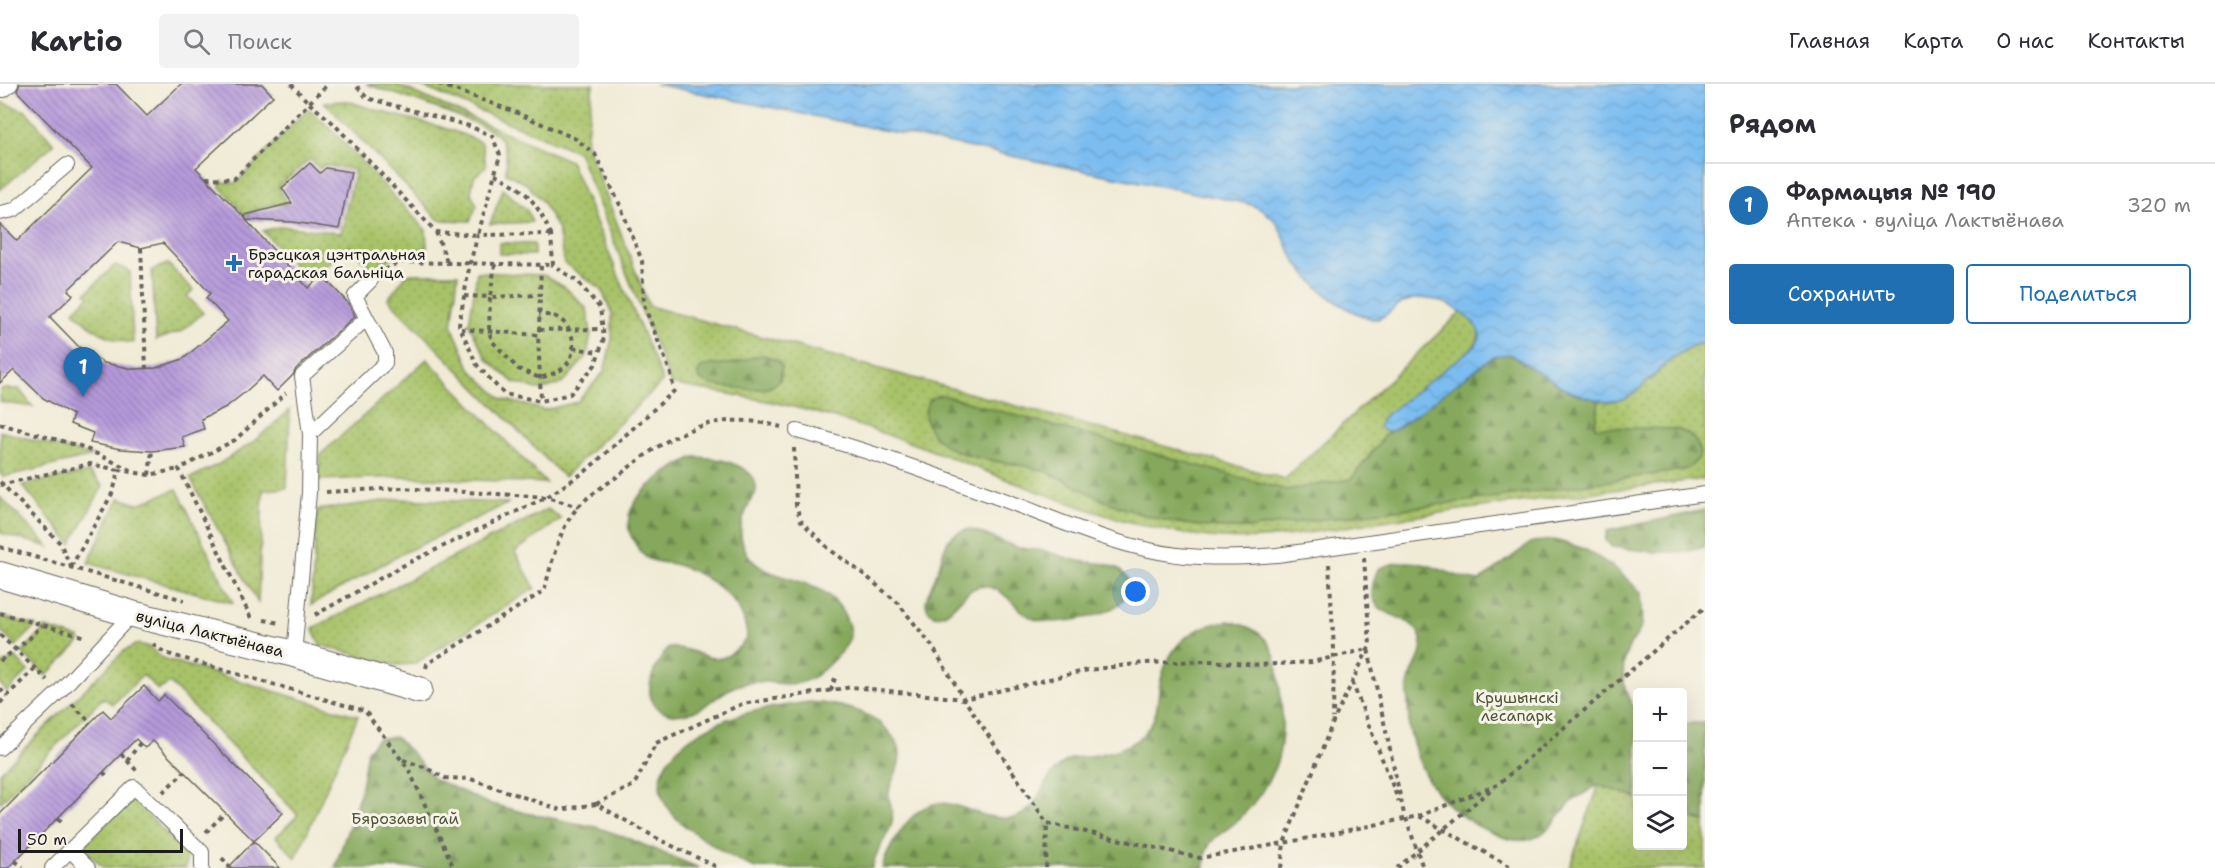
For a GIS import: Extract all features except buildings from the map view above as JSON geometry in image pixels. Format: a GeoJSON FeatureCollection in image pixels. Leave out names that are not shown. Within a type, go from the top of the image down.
{"type":"FeatureCollection","features":[{"type":"Feature","properties":{"kind":"street","name":"вуліца Лактыёнава"},"geometry":{"type":"LineString","coordinates":[[0,575],[132,614],[294,654],[419,690]]}},
{"type":"Feature","properties":{"kind":"lane"},"geometry":{"type":"LineString","coordinates":[[0,88],[4,90],[11,84]]}},
{"type":"Feature","properties":{"kind":"lane"},"geometry":{"type":"LineString","coordinates":[[0,213],[14,210],[67,165]]}},
{"type":"Feature","properties":{"kind":"lane"},"geometry":{"type":"LineString","coordinates":[[310,434],[385,363],[386,353],[355,296],[371,280]]}},
{"type":"Feature","properties":{"kind":"lane"},"geometry":{"type":"LineString","coordinates":[[294,654],[309,493],[310,434],[302,376],[366,319]]}},
{"type":"Feature","properties":{"kind":"lane"},"geometry":{"type":"LineString","coordinates":[[797,431],[912,466],[1081,528],[1144,548],[1175,554],[1244,558],[1705,494]]}},
{"type":"Feature","properties":{"kind":"lane"},"geometry":{"type":"LineString","coordinates":[[0,748],[107,642],[132,614]]}},
{"type":"Feature","properties":{"kind":"lane"},"geometry":{"type":"LineString","coordinates":[[52,868],[134,787],[202,852],[202,868]]}},
{"type":"Feature","properties":{"kind":"lane"},"geometry":{"type":"LineString","coordinates":[[70,850],[88,868]]}},
{"type":"Feature","properties":{"kind":"path"},"geometry":{"type":"LineString","coordinates":[[291,84],[332,122],[436,232],[447,262]]}},
{"type":"Feature","properties":{"kind":"path"},"geometry":{"type":"LineString","coordinates":[[206,178],[234,179],[328,84]]}},
{"type":"Feature","properties":{"kind":"path"},"geometry":{"type":"LineString","coordinates":[[355,84],[367,98],[469,126],[492,136],[500,155],[470,263],[459,325],[477,365],[504,394],[541,401],[570,394],[594,365],[604,338],[600,308],[578,282],[553,265],[495,264],[470,263],[447,262],[399,262],[371,280]]}},
{"type":"Feature","properties":{"kind":"path"},"geometry":{"type":"LineString","coordinates":[[243,617],[297,625],[406,564],[548,497],[586,471],[675,391],[671,374],[644,305],[642,261],[620,205],[595,154],[576,139],[515,112],[439,84]]}},
{"type":"Feature","properties":{"kind":"path"},"geometry":{"type":"LineString","coordinates":[[495,174],[519,188],[536,204],[551,234],[553,265]]}},
{"type":"Feature","properties":{"kind":"path"},"geometry":{"type":"LineString","coordinates":[[436,232],[478,235],[551,234]]}},
{"type":"Feature","properties":{"kind":"path"},"geometry":{"type":"LineString","coordinates":[[141,248],[146,369]]}},
{"type":"Feature","properties":{"kind":"path"},"geometry":{"type":"LineString","coordinates":[[495,264],[490,297],[489,331],[492,341],[518,369],[540,378],[560,371],[572,358],[574,339],[570,329],[555,317],[539,315]]}},
{"type":"Feature","properties":{"kind":"path"},"geometry":{"type":"LineString","coordinates":[[541,265],[538,332],[541,401]]}},
{"type":"Feature","properties":{"kind":"path"},"geometry":{"type":"LineString","coordinates":[[464,296],[540,295]]}},
{"type":"Feature","properties":{"kind":"path"},"geometry":{"type":"LineString","coordinates":[[461,329],[538,332],[603,329]]}},
{"type":"Feature","properties":{"kind":"path"},"geometry":{"type":"LineString","coordinates":[[573,348],[599,352]]}},
{"type":"Feature","properties":{"kind":"path"},"geometry":{"type":"LineString","coordinates":[[1,484],[90,464],[149,475],[178,469],[235,440],[276,405],[302,376]]}},
{"type":"Feature","properties":{"kind":"path"},"geometry":{"type":"LineString","coordinates":[[419,690],[427,664],[544,591],[558,540],[578,507],[659,445],[699,425],[723,421],[748,421],[797,431],[793,469],[796,506],[801,521],[828,549],[866,576],[898,603],[932,646],[964,699],[1047,823],[1046,868]]}},
{"type":"Feature","properties":{"kind":"path"},"geometry":{"type":"LineString","coordinates":[[0,424],[80,446],[139,473]]}},
{"type":"Feature","properties":{"kind":"path"},"geometry":{"type":"LineString","coordinates":[[149,475],[152,451]]}},
{"type":"Feature","properties":{"kind":"path"},"geometry":{"type":"LineString","coordinates":[[178,469],[251,618]]}},
{"type":"Feature","properties":{"kind":"path"},"geometry":{"type":"LineString","coordinates":[[71,567],[113,492],[119,471]]}},
{"type":"Feature","properties":{"kind":"path"},"geometry":{"type":"LineString","coordinates":[[1,484],[60,543],[71,567]]}},
{"type":"Feature","properties":{"kind":"path"},"geometry":{"type":"LineString","coordinates":[[309,493],[401,488],[548,497],[578,507]]}},
{"type":"Feature","properties":{"kind":"path"},"geometry":{"type":"LineString","coordinates":[[1281,868],[1284,843],[1333,722],[1370,645],[1363,543]]}},
{"type":"Feature","properties":{"kind":"path"},"geometry":{"type":"LineString","coordinates":[[0,547],[190,602]]}},
{"type":"Feature","properties":{"kind":"path"},"geometry":{"type":"LineString","coordinates":[[1328,548],[1334,657],[1333,722]]}},
{"type":"Feature","properties":{"kind":"path"},"geometry":{"type":"LineString","coordinates":[[1397,868],[1705,607]]}},
{"type":"Feature","properties":{"kind":"path"},"geometry":{"type":"LineString","coordinates":[[0,613],[107,642]]}},
{"type":"Feature","properties":{"kind":"path"},"geometry":{"type":"LineString","coordinates":[[0,661],[29,639],[42,625]]}},
{"type":"Feature","properties":{"kind":"path"},"geometry":{"type":"LineString","coordinates":[[145,642],[153,644],[165,653],[365,711],[409,770],[454,868]]}},
{"type":"Feature","properties":{"kind":"path"},"geometry":{"type":"LineString","coordinates":[[401,760],[424,767],[445,778],[471,779],[561,810],[596,804],[634,785],[656,743],[742,704],[852,687],[964,699],[1088,670],[1144,663],[1209,661],[1260,665],[1312,662],[1368,649]]}},
{"type":"Feature","properties":{"kind":"path"},"geometry":{"type":"LineString","coordinates":[[1368,649],[1405,816]]}},
{"type":"Feature","properties":{"kind":"path"},"geometry":{"type":"LineString","coordinates":[[0,703],[34,668]]}},
{"type":"Feature","properties":{"kind":"path"},"geometry":{"type":"LineString","coordinates":[[831,691],[835,678]]}},
{"type":"Feature","properties":{"kind":"path"},"geometry":{"type":"LineString","coordinates":[[1352,682],[1423,868]]}},
{"type":"Feature","properties":{"kind":"path"},"geometry":{"type":"LineString","coordinates":[[0,689],[7,696]]}},
{"type":"Feature","properties":{"kind":"path"},"geometry":{"type":"LineString","coordinates":[[127,761],[140,743]]}},
{"type":"Feature","properties":{"kind":"path"},"geometry":{"type":"LineString","coordinates":[[103,771],[109,778]]}},
{"type":"Feature","properties":{"kind":"path"},"geometry":{"type":"LineString","coordinates":[[161,795],[183,772]]}},
{"type":"Feature","properties":{"kind":"path"},"geometry":{"type":"LineString","coordinates":[[1047,823],[1200,858],[1284,843],[1405,816],[1419,816],[1497,785]]}},
{"type":"Feature","properties":{"kind":"path"},"geometry":{"type":"LineString","coordinates":[[596,804],[719,868]]}},
{"type":"Feature","properties":{"kind":"path"},"geometry":{"type":"LineString","coordinates":[[202,837],[225,813]]}},
{"type":"Feature","properties":{"kind":"path"},"geometry":{"type":"LineString","coordinates":[[1419,816],[1513,868]]}},
{"type":"Feature","properties":{"kind":"path"},"geometry":{"type":"LineString","coordinates":[[58,818],[64,824]]}},
{"type":"Feature","properties":{"kind":"path"},"geometry":{"type":"LineString","coordinates":[[222,858],[231,868]]}},
{"type":"Feature","properties":{"kind":"path"},"geometry":{"type":"LineString","coordinates":[[15,861],[23,867]]}},
{"type":"Feature","properties":{"kind":"green space"},"geometry":{"type":"Polygon","coordinates":[[[366,84],[395,84],[570,161],[663,381],[564,477],[388,299],[407,274],[458,274],[452,326],[471,370],[502,399],[545,410],[577,402],[604,372],[612,339],[612,313],[601,289],[564,263],[558,230],[542,201],[527,184],[506,173],[506,154],[499,137],[478,124],[366,84]]]}},
{"type":"Feature","properties":{"kind":"green space"},"geometry":{"type":"Polygon","coordinates":[[[416,84],[593,84],[586,143],[649,306],[1285,479],[1461,312],[1478,329],[1476,343],[1471,350],[1381,420],[1392,431],[1486,360],[1518,359],[1567,390],[1599,401],[1650,380],[1672,358],[1692,346],[1705,342],[1705,479],[1475,508],[1289,536],[1224,538],[1184,533],[1105,515],[914,444],[815,412],[671,384],[578,152],[416,84]]]}},
{"type":"Feature","properties":{"kind":"green space"},"geometry":{"type":"Polygon","coordinates":[[[348,101],[450,130],[482,143],[486,166],[474,177],[471,193],[477,205],[470,221],[439,220],[324,102],[348,101]]]}},
{"type":"Feature","properties":{"kind":"green space"},"geometry":{"type":"Polygon","coordinates":[[[0,102],[26,111],[54,144],[0,190],[0,102]]]}},
{"type":"Feature","properties":{"kind":"green space"},"geometry":{"type":"Polygon","coordinates":[[[308,109],[329,127],[426,230],[427,248],[396,255],[374,271],[349,246],[308,281],[263,231],[282,226],[341,233],[355,170],[324,165],[320,169],[310,159],[278,187],[288,204],[270,205],[245,215],[220,187],[220,182],[236,183],[308,109]]]}},
{"type":"Feature","properties":{"kind":"green space"},"geometry":{"type":"Polygon","coordinates":[[[503,189],[527,210],[532,222],[490,224],[503,189]]]}},
{"type":"Feature","properties":{"kind":"green space"},"geometry":{"type":"Polygon","coordinates":[[[499,243],[534,244],[534,255],[499,254],[499,243]]]}},
{"type":"Feature","properties":{"kind":"green space"},"geometry":{"type":"Polygon","coordinates":[[[168,264],[193,290],[187,296],[203,313],[182,331],[156,340],[152,270],[168,264]]]}},
{"type":"Feature","properties":{"kind":"green space"},"geometry":{"type":"Polygon","coordinates":[[[115,265],[130,271],[133,343],[100,333],[74,311],[89,296],[86,293],[115,265]]]}},
{"type":"Feature","properties":{"kind":"green space"},"geometry":{"type":"Polygon","coordinates":[[[477,272],[544,275],[566,288],[587,309],[591,333],[587,356],[563,383],[541,390],[513,382],[487,359],[469,324],[477,272]]]}},
{"type":"Feature","properties":{"kind":"green space"},"geometry":{"type":"Polygon","coordinates":[[[1501,354],[1509,354],[1567,390],[1599,401],[1595,427],[1676,429],[1694,439],[1699,447],[1699,458],[1684,470],[1491,498],[1253,528],[1216,528],[1145,515],[1102,499],[1044,471],[963,454],[937,438],[928,426],[925,416],[929,402],[936,396],[942,395],[1286,490],[1351,479],[1388,432],[1396,429],[1486,360],[1501,354]]]}},
{"type":"Feature","properties":{"kind":"green space"},"geometry":{"type":"Polygon","coordinates":[[[764,355],[778,361],[782,367],[780,380],[768,388],[724,387],[707,383],[698,377],[698,372],[703,366],[736,363],[764,355]]]}},
{"type":"Feature","properties":{"kind":"green space"},"geometry":{"type":"Polygon","coordinates":[[[427,359],[546,483],[403,477],[318,480],[321,454],[427,359]]]}},
{"type":"Feature","properties":{"kind":"green space"},"geometry":{"type":"Polygon","coordinates":[[[0,389],[19,389],[33,407],[0,402],[0,389]]]}},
{"type":"Feature","properties":{"kind":"green space"},"geometry":{"type":"Polygon","coordinates":[[[290,410],[287,488],[263,490],[258,603],[190,478],[219,464],[253,442],[290,410]]]}},
{"type":"Feature","properties":{"kind":"green space"},"geometry":{"type":"Polygon","coordinates":[[[0,431],[93,456],[3,477],[0,473],[0,431]]]}},
{"type":"Feature","properties":{"kind":"green space"},"geometry":{"type":"Polygon","coordinates":[[[694,457],[722,460],[750,473],[755,481],[756,492],[741,526],[742,541],[749,556],[759,566],[804,583],[833,599],[844,614],[850,636],[837,656],[818,674],[806,681],[795,684],[750,682],[731,688],[697,710],[676,714],[656,707],[650,694],[652,675],[668,648],[680,648],[717,658],[736,650],[747,638],[740,612],[723,590],[687,568],[650,560],[640,551],[631,536],[628,523],[637,499],[659,478],[694,457]]]}},
{"type":"Feature","properties":{"kind":"green space"},"geometry":{"type":"Polygon","coordinates":[[[89,472],[103,486],[71,544],[22,485],[89,472]]]}},
{"type":"Feature","properties":{"kind":"green space"},"geometry":{"type":"Polygon","coordinates":[[[177,489],[233,603],[88,563],[119,498],[138,504],[177,489]]]}},
{"type":"Feature","properties":{"kind":"green space"},"geometry":{"type":"Polygon","coordinates":[[[0,497],[49,547],[0,533],[0,497]]]}},
{"type":"Feature","properties":{"kind":"green space"},"geometry":{"type":"Polygon","coordinates":[[[398,499],[509,503],[401,554],[311,605],[317,510],[398,499]]]}},
{"type":"Feature","properties":{"kind":"green space"},"geometry":{"type":"Polygon","coordinates":[[[548,509],[561,519],[515,552],[535,588],[414,664],[394,665],[320,645],[313,628],[548,509]]]}},
{"type":"Feature","properties":{"kind":"green space"},"geometry":{"type":"Polygon","coordinates":[[[1705,510],[1705,547],[1685,552],[1655,552],[1612,547],[1605,540],[1607,531],[1705,510]]]}},
{"type":"Feature","properties":{"kind":"green space"},"geometry":{"type":"Polygon","coordinates":[[[970,529],[1019,548],[1045,551],[1078,561],[1106,564],[1119,569],[1131,584],[1125,597],[1111,609],[1090,617],[1066,621],[1034,619],[1022,612],[996,589],[981,586],[969,591],[944,614],[933,615],[927,608],[926,601],[944,549],[955,534],[970,529]]]}},
{"type":"Feature","properties":{"kind":"green space","name":"Крушынскі лесапарк"},"geometry":{"type":"Polygon","coordinates":[[[1555,540],[1585,549],[1615,568],[1641,592],[1642,625],[1630,645],[1623,671],[1625,688],[1633,705],[1633,797],[1599,785],[1572,802],[1542,834],[1531,839],[1514,840],[1492,833],[1466,819],[1444,800],[1426,777],[1410,733],[1408,701],[1409,680],[1421,652],[1421,639],[1416,629],[1408,622],[1379,607],[1373,599],[1372,586],[1378,569],[1394,563],[1407,562],[1428,565],[1479,581],[1532,542],[1555,540]]]}},
{"type":"Feature","properties":{"kind":"green space"},"geometry":{"type":"Polygon","coordinates":[[[0,616],[36,626],[16,646],[0,630],[0,616]]]}},
{"type":"Feature","properties":{"kind":"green space"},"geometry":{"type":"Polygon","coordinates":[[[1228,621],[1251,628],[1259,634],[1266,640],[1275,657],[1282,713],[1281,746],[1275,767],[1265,787],[1242,816],[1216,838],[1207,849],[1205,868],[882,868],[892,845],[906,824],[919,811],[931,804],[955,805],[994,817],[1017,816],[1029,809],[1049,777],[1068,760],[1112,751],[1137,740],[1155,717],[1160,684],[1175,649],[1192,633],[1228,621]]]}},
{"type":"Feature","properties":{"kind":"green space"},"geometry":{"type":"Polygon","coordinates":[[[45,628],[79,638],[80,642],[46,676],[22,652],[45,628]]]}},
{"type":"Feature","properties":{"kind":"green space"},"geometry":{"type":"Polygon","coordinates":[[[137,644],[149,647],[162,658],[358,716],[296,858],[276,837],[298,815],[170,683],[158,690],[143,675],[113,704],[103,698],[0,803],[0,772],[124,651],[137,644]]]}},
{"type":"Feature","properties":{"kind":"green space"},"geometry":{"type":"Polygon","coordinates":[[[15,657],[28,671],[7,692],[0,684],[0,666],[15,657]]]}},
{"type":"Feature","properties":{"kind":"green space"},"geometry":{"type":"Polygon","coordinates":[[[809,702],[832,704],[865,714],[884,727],[899,748],[899,765],[889,791],[892,822],[872,868],[757,868],[750,866],[693,832],[674,816],[664,800],[660,785],[663,770],[671,756],[684,743],[720,722],[742,714],[809,702]]]}},
{"type":"Feature","properties":{"kind":"green space"},"geometry":{"type":"Polygon","coordinates":[[[1687,723],[1705,723],[1705,822],[1687,815],[1687,723]]]}},
{"type":"Feature","properties":{"kind":"green space","name":"Бярозавы гай"},"geometry":{"type":"Polygon","coordinates":[[[395,737],[433,778],[487,803],[596,827],[699,868],[335,868],[360,793],[367,751],[378,738],[395,737]]]}},
{"type":"Feature","properties":{"kind":"green space"},"geometry":{"type":"Polygon","coordinates":[[[1599,785],[1633,797],[1633,850],[1687,850],[1687,815],[1705,822],[1705,868],[1569,868],[1599,785]]]}},
{"type":"Feature","properties":{"kind":"green space"},"geometry":{"type":"Polygon","coordinates":[[[132,799],[187,854],[186,868],[104,868],[82,847],[132,799]]]}},
{"type":"Feature","properties":{"kind":"water"},"geometry":{"type":"Polygon","coordinates":[[[655,84],[1705,84],[1705,342],[1692,346],[1672,358],[1626,399],[1607,402],[1567,390],[1509,354],[1494,356],[1396,429],[1384,431],[1379,426],[1383,417],[1475,346],[1480,337],[1475,325],[1454,307],[1430,299],[1421,298],[1405,302],[1377,319],[1348,309],[1328,296],[1303,271],[1275,221],[1260,209],[1249,204],[655,84]]]}},
{"type":"Feature","properties":{"kind":"place","name":"Брэсцкая цэнтральная гарадская бальніца"},"geometry":{"type":"Point","coordinates":[234,263]}},
{"type":"Feature","properties":{"kind":"place","name":"Фармацыя № 190"},"geometry":{"type":"Point","coordinates":[83,397]}}]}
